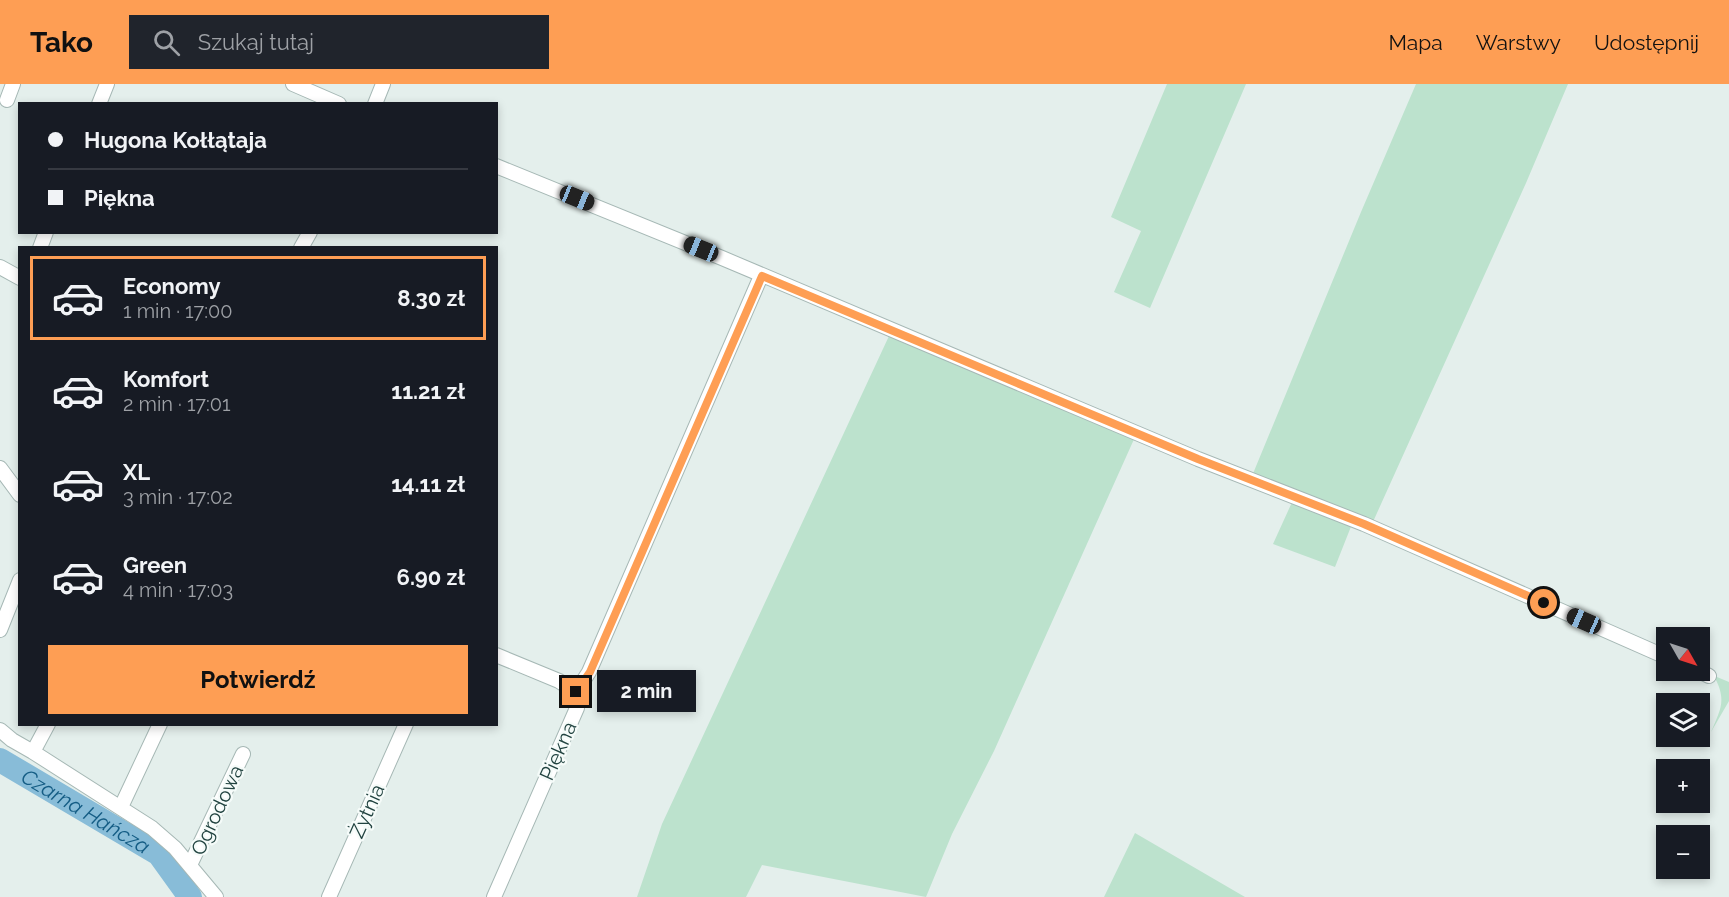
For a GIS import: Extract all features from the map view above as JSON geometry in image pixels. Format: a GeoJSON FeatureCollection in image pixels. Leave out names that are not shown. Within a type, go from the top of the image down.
{"type":"FeatureCollection","features":[{"type":"Feature","properties":{"kind":"street"},"geometry":{"type":"LineString","coordinates":[[7,100],[13,84]]}},
{"type":"Feature","properties":{"kind":"street"},"geometry":{"type":"LineString","coordinates":[[100,102],[107,84]]}},
{"type":"Feature","properties":{"kind":"street"},"geometry":{"type":"LineString","coordinates":[[293,84],[334,102]]}},
{"type":"Feature","properties":{"kind":"street"},"geometry":{"type":"LineString","coordinates":[[376,102],[383,84]]}},
{"type":"Feature","properties":{"kind":"street"},"geometry":{"type":"LineString","coordinates":[[498,167],[1187,454],[1364,524],[1656,653]]}},
{"type":"Feature","properties":{"kind":"street"},"geometry":{"type":"LineString","coordinates":[[0,267],[18,278]]}},
{"type":"Feature","properties":{"kind":"street","name":"Piękna"},"geometry":{"type":"LineString","coordinates":[[494,897],[577,708],[576,692],[590,672],[762,276]]}},
{"type":"Feature","properties":{"kind":"street"},"geometry":{"type":"LineString","coordinates":[[0,468],[18,492]]}},
{"type":"Feature","properties":{"kind":"street"},"geometry":{"type":"LineString","coordinates":[[0,630],[18,585]]}},
{"type":"Feature","properties":{"kind":"street"},"geometry":{"type":"LineString","coordinates":[[498,656],[559,681],[576,692]]}},
{"type":"Feature","properties":{"kind":"street"},"geometry":{"type":"LineString","coordinates":[[33,752],[47,726]]}},
{"type":"Feature","properties":{"kind":"street"},"geometry":{"type":"LineString","coordinates":[[121,807],[159,726]]}},
{"type":"Feature","properties":{"kind":"street","name":"Żytnia"},"geometry":{"type":"LineString","coordinates":[[329,897],[405,726]]}},
{"type":"Feature","properties":{"kind":"street","name":"Ogrodowa"},"geometry":{"type":"LineString","coordinates":[[0,730],[12,740],[152,828],[190,865],[216,897]]}},
{"type":"Feature","properties":{"kind":"street","name":"Ogrodowa"},"geometry":{"type":"LineString","coordinates":[[190,865],[243,754]]}},
{"type":"Feature","properties":{"kind":"green space"},"geometry":{"type":"Polygon","coordinates":[[[1167,84],[1246,84],[1150,308],[1114,292],[1141,231],[1111,217],[1167,84]]]}},
{"type":"Feature","properties":{"kind":"green space"},"geometry":{"type":"Polygon","coordinates":[[[1416,84],[1568,84],[1526,183],[1372,524],[1252,476],[1416,84]]]}},
{"type":"Feature","properties":{"kind":"green space"},"geometry":{"type":"Polygon","coordinates":[[[889,336],[1135,437],[994,751],[952,834],[926,897],[762,865],[746,897],[637,897],[662,824],[889,336]]]}},
{"type":"Feature","properties":{"kind":"green space"},"geometry":{"type":"Polygon","coordinates":[[[1293,500],[1352,524],[1335,567],[1273,544],[1293,500]]]}},
{"type":"Feature","properties":{"kind":"green space"},"geometry":{"type":"Polygon","coordinates":[[[1715,678],[1729,682],[1729,701],[1711,732],[1721,705],[1721,693],[1715,678]]]}},
{"type":"Feature","properties":{"kind":"green space"},"geometry":{"type":"Polygon","coordinates":[[[1135,833],[1245,897],[1104,897],[1135,833]]]}},
{"type":"Feature","properties":{"kind":"waterway","name":"Czarna Hańcza"},"geometry":{"type":"LineString","coordinates":[[0,760],[159,854],[190,897]]}},
{"type":"Feature","properties":{"kind":"route"},"geometry":{"type":"LineString","coordinates":[[576,692],[590,672],[762,276],[1198,459],[1364,524],[1544,603]]}}]}
